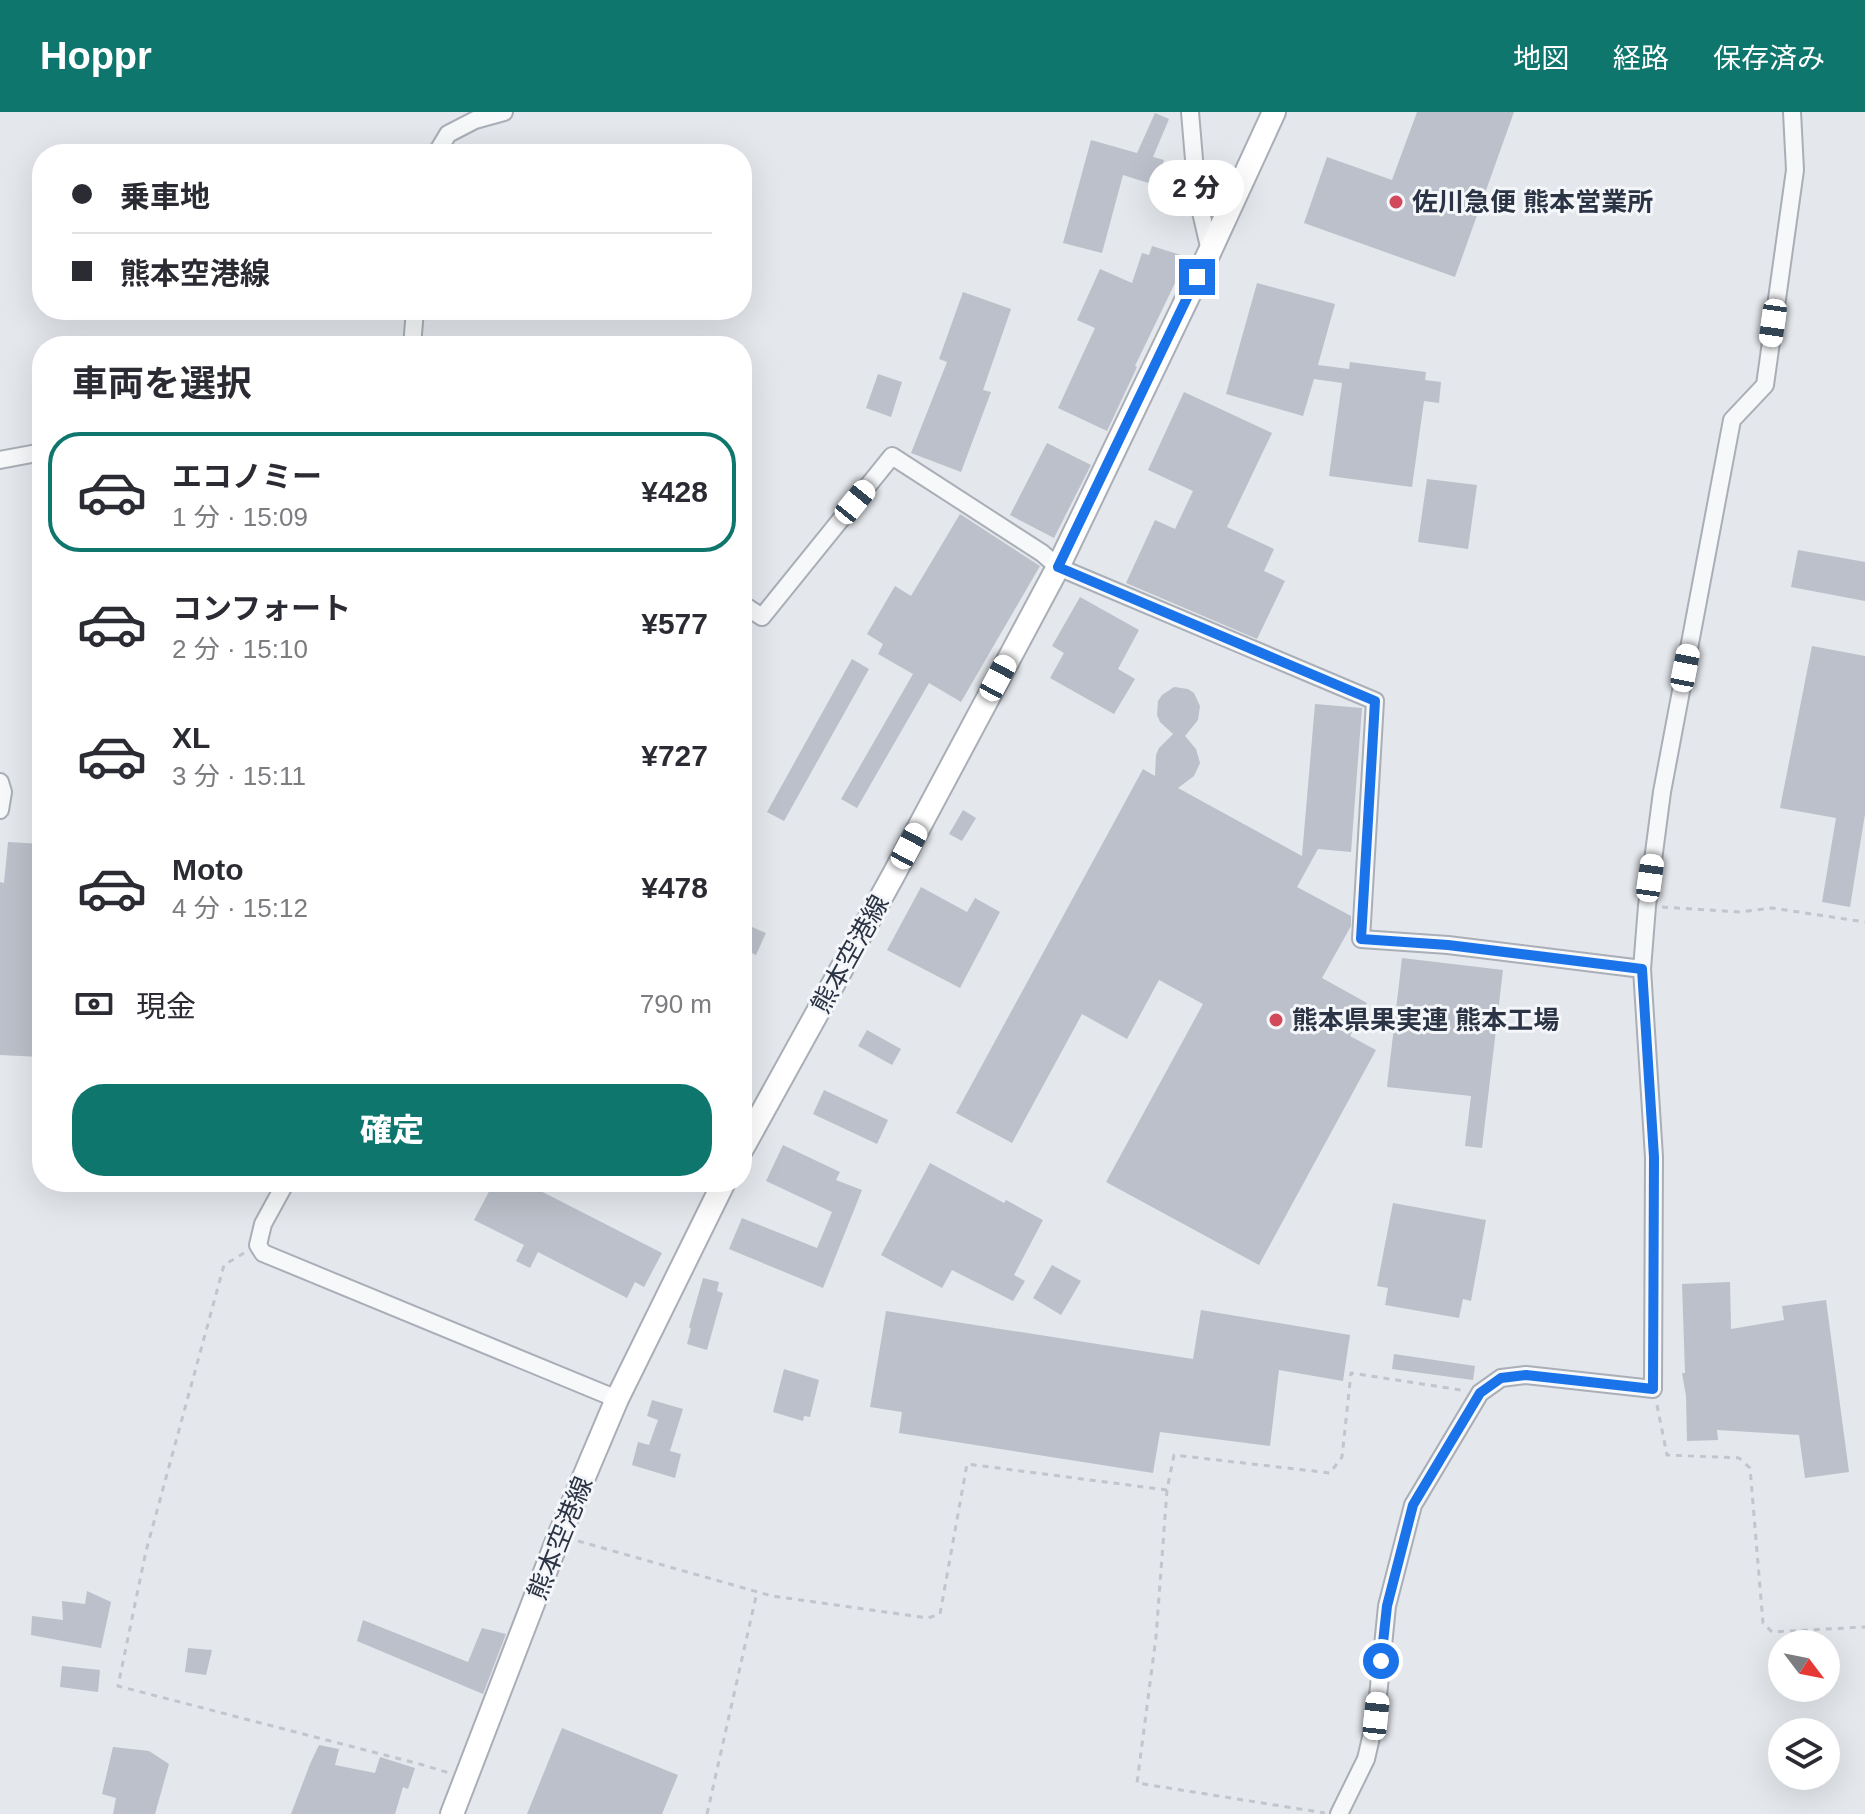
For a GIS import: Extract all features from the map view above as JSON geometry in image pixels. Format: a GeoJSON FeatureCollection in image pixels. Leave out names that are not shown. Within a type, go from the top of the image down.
{"type":"FeatureCollection","features":[{"type":"Feature","properties":{"kind":"main road","name":"熊本空港線"},"geometry":{"type":"LineString","coordinates":[[752,1131],[1058,567],[1274,112]]}},
{"type":"Feature","properties":{"kind":"main road","name":"熊本空港線"},"geometry":{"type":"LineString","coordinates":[[452,1814],[559,1536],[617,1399],[719,1192]]}},
{"type":"Feature","properties":{"kind":"street"},"geometry":{"type":"LineString","coordinates":[[442,144],[448,134],[475,120],[504,112]]}},
{"type":"Feature","properties":{"kind":"street"},"geometry":{"type":"LineString","coordinates":[[1190,112],[1197,195],[1210,251]]}},
{"type":"Feature","properties":{"kind":"street"},"geometry":{"type":"LineString","coordinates":[[1339,1814],[1366,1759],[1376,1716],[1387,1606],[1413,1505],[1480,1393],[1501,1378],[1526,1375],[1653,1389],[1654,1157],[1642,969],[1647,906],[1662,792],[1732,420],[1765,385],[1795,170],[1792,112]]}},
{"type":"Feature","properties":{"kind":"street"},"geometry":{"type":"LineString","coordinates":[[0,460],[32,454]]}},
{"type":"Feature","properties":{"kind":"street"},"geometry":{"type":"LineString","coordinates":[[752,610],[762,617],[892,456],[1042,553],[1058,567],[1375,701],[1361,939],[1448,945],[1642,969]]}},
{"type":"Feature","properties":{"kind":"street"},"geometry":{"type":"LineString","coordinates":[[0,782],[3,792],[0,810]]}},
{"type":"Feature","properties":{"kind":"street"},"geometry":{"type":"LineString","coordinates":[[281,1192],[263,1224],[258,1245],[263,1253],[617,1399]]}},
{"type":"Feature","properties":{"kind":"path"},"geometry":{"type":"LineString","coordinates":[[1647,906],[1740,912],[1772,908],[1865,922]]}},
{"type":"Feature","properties":{"kind":"path"},"geometry":{"type":"LineString","coordinates":[[258,1245],[224,1265],[146,1551],[118,1686],[423,1765],[466,1779]]}},
{"type":"Feature","properties":{"kind":"path"},"geometry":{"type":"LineString","coordinates":[[1329,1814],[1137,1783],[1156,1637],[1167,1490],[1174,1455],[1330,1473],[1342,1457],[1351,1373],[1480,1393]]}},
{"type":"Feature","properties":{"kind":"path"},"geometry":{"type":"LineString","coordinates":[[1653,1389],[1667,1455],[1739,1458],[1750,1468],[1763,1623],[1772,1632],[1865,1627]]}},
{"type":"Feature","properties":{"kind":"path"},"geometry":{"type":"LineString","coordinates":[[559,1536],[772,1596],[928,1618],[940,1614],[967,1464],[1167,1490]]}},
{"type":"Feature","properties":{"kind":"path"},"geometry":{"type":"LineString","coordinates":[[707,1814],[757,1592]]}},
{"type":"Feature","properties":{"kind":"building","name":"佐川急便 熊本営業所"},"geometry":{"type":"Polygon","coordinates":[[[1417,112],[1514,112],[1455,277],[1304,223],[1327,157],[1392,180],[1417,112]]]}},
{"type":"Feature","properties":{"kind":"building"},"geometry":{"type":"Polygon","coordinates":[[[1155,113],[1169,119],[1153,157],[1164,160],[1161,169],[1173,173],[1167,189],[1123,175],[1102,253],[1063,243],[1091,140],[1137,153],[1155,113]]]}},
{"type":"Feature","properties":{"kind":"building"},"geometry":{"type":"Polygon","coordinates":[[[1152,246],[1184,256],[1176,281],[1107,431],[1058,408],[1095,328],[1077,320],[1100,269],[1132,283],[1142,253],[1149,255],[1152,246]]]}},
{"type":"Feature","properties":{"kind":"building"},"geometry":{"type":"Polygon","coordinates":[[[1257,283],[1335,304],[1318,365],[1349,369],[1350,362],[1426,372],[1425,380],[1441,382],[1439,403],[1424,401],[1412,487],[1329,476],[1342,383],[1314,379],[1303,416],[1226,394],[1257,283]]]}},
{"type":"Feature","properties":{"kind":"building"},"geometry":{"type":"Polygon","coordinates":[[[963,292],[1011,309],[983,390],[991,392],[961,472],[911,453],[947,362],[939,359],[963,292]]]}},
{"type":"Feature","properties":{"kind":"building"},"geometry":{"type":"Polygon","coordinates":[[[878,374],[902,382],[891,417],[866,408],[878,374]]]}},
{"type":"Feature","properties":{"kind":"building"},"geometry":{"type":"Polygon","coordinates":[[[1184,392],[1272,433],[1227,527],[1274,549],[1264,571],[1285,581],[1257,639],[1126,583],[1155,520],[1175,529],[1193,491],[1148,470],[1184,392]]]}},
{"type":"Feature","properties":{"kind":"building"},"geometry":{"type":"Polygon","coordinates":[[[1047,443],[1091,465],[1054,538],[1010,515],[1047,443]]]}},
{"type":"Feature","properties":{"kind":"building"},"geometry":{"type":"Polygon","coordinates":[[[1427,479],[1477,485],[1468,549],[1418,542],[1427,479]]]}},
{"type":"Feature","properties":{"kind":"building"},"geometry":{"type":"Polygon","coordinates":[[[960,514],[1040,566],[961,702],[929,683],[857,808],[841,799],[913,674],[878,654],[883,644],[867,634],[895,586],[911,596],[960,514]]]}},
{"type":"Feature","properties":{"kind":"building"},"geometry":{"type":"Polygon","coordinates":[[[1798,550],[1865,562],[1865,601],[1791,587],[1798,550]]]}},
{"type":"Feature","properties":{"kind":"building"},"geometry":{"type":"Polygon","coordinates":[[[1080,597],[1139,630],[1118,669],[1135,679],[1114,714],[1050,678],[1064,653],[1052,646],[1080,597]]]}},
{"type":"Feature","properties":{"kind":"building"},"geometry":{"type":"Polygon","coordinates":[[[1812,646],[1865,656],[1865,814],[1850,907],[1822,902],[1836,818],[1780,808],[1812,646]]]}},
{"type":"Feature","properties":{"kind":"building"},"geometry":{"type":"Polygon","coordinates":[[[852,659],[869,669],[784,821],[767,812],[852,659]]]}},
{"type":"Feature","properties":{"kind":"building","name":"熊本県果実連 熊本工場"},"geometry":{"type":"Polygon","coordinates":[[[1174,687],[1194,693],[1200,706],[1198,720],[1185,736],[1196,749],[1200,763],[1194,776],[1178,788],[1302,856],[1315,704],[1362,708],[1351,852],[1318,849],[1297,887],[1351,916],[1351,926],[1322,978],[1367,1003],[1350,1036],[1376,1050],[1259,1265],[1106,1182],[1203,1004],[1159,980],[1127,1039],[1082,1014],[1012,1143],[956,1113],[1143,769],[1155,776],[1159,748],[1173,734],[1160,722],[1158,701],[1174,687]]]}},
{"type":"Feature","properties":{"kind":"building"},"geometry":{"type":"Polygon","coordinates":[[[963,810],[976,818],[962,841],[949,834],[963,810]]]}},
{"type":"Feature","properties":{"kind":"building"},"geometry":{"type":"Polygon","coordinates":[[[8,842],[32,843],[32,1057],[0,1055],[0,882],[4,883],[8,842]]]}},
{"type":"Feature","properties":{"kind":"building"},"geometry":{"type":"Polygon","coordinates":[[[921,887],[967,912],[975,898],[1000,912],[960,988],[887,950],[921,887]]]}},
{"type":"Feature","properties":{"kind":"building"},"geometry":{"type":"Polygon","coordinates":[[[752,927],[766,933],[756,955],[752,953],[752,927]]]}},
{"type":"Feature","properties":{"kind":"building"},"geometry":{"type":"Polygon","coordinates":[[[1402,958],[1503,970],[1482,1148],[1465,1146],[1471,1096],[1387,1087],[1402,958]]]}},
{"type":"Feature","properties":{"kind":"building"},"geometry":{"type":"Polygon","coordinates":[[[867,1030],[901,1049],[892,1065],[858,1046],[867,1030]]]}},
{"type":"Feature","properties":{"kind":"building"},"geometry":{"type":"Polygon","coordinates":[[[824,1090],[888,1120],[877,1144],[813,1114],[824,1090]]]}},
{"type":"Feature","properties":{"kind":"building"},"geometry":{"type":"Polygon","coordinates":[[[783,1145],[840,1172],[836,1180],[862,1190],[823,1288],[729,1249],[742,1218],[817,1248],[832,1212],[766,1181],[783,1145]]]}},
{"type":"Feature","properties":{"kind":"building"},"geometry":{"type":"Polygon","coordinates":[[[930,1163],[1043,1220],[1014,1275],[1025,1281],[1013,1301],[952,1270],[942,1288],[881,1255],[930,1163]]]}},
{"type":"Feature","properties":{"kind":"building"},"geometry":{"type":"Polygon","coordinates":[[[489,1192],[543,1192],[662,1253],[644,1287],[635,1282],[627,1298],[538,1252],[530,1268],[516,1261],[524,1245],[474,1220],[489,1192]]]}},
{"type":"Feature","properties":{"kind":"building"},"geometry":{"type":"Polygon","coordinates":[[[1393,1203],[1486,1220],[1471,1301],[1463,1299],[1459,1318],[1385,1305],[1388,1288],[1377,1286],[1393,1203]]]}},
{"type":"Feature","properties":{"kind":"building"},"geometry":{"type":"Polygon","coordinates":[[[1052,1265],[1081,1281],[1061,1315],[1033,1298],[1052,1265]]]}},
{"type":"Feature","properties":{"kind":"building"},"geometry":{"type":"Polygon","coordinates":[[[703,1278],[719,1282],[717,1291],[723,1293],[707,1350],[687,1344],[703,1278]]]}},
{"type":"Feature","properties":{"kind":"building"},"geometry":{"type":"Polygon","coordinates":[[[1730,1282],[1731,1329],[1784,1320],[1782,1306],[1826,1300],[1849,1472],[1805,1478],[1799,1435],[1717,1430],[1718,1440],[1687,1441],[1682,1373],[1685,1373],[1682,1284],[1730,1282]]]}},
{"type":"Feature","properties":{"kind":"building"},"geometry":{"type":"Polygon","coordinates":[[[1201,1310],[1350,1335],[1343,1381],[1279,1370],[1270,1446],[1160,1432],[1153,1473],[899,1433],[902,1412],[870,1407],[886,1311],[1193,1359],[1201,1310]]]}},
{"type":"Feature","properties":{"kind":"building"},"geometry":{"type":"Polygon","coordinates":[[[1394,1354],[1475,1366],[1473,1380],[1392,1369],[1394,1354]]]}},
{"type":"Feature","properties":{"kind":"building"},"geometry":{"type":"Polygon","coordinates":[[[784,1369],[819,1380],[810,1417],[804,1416],[803,1421],[773,1412],[784,1369]]]}},
{"type":"Feature","properties":{"kind":"building"},"geometry":{"type":"Polygon","coordinates":[[[652,1400],[683,1409],[670,1451],[681,1454],[675,1478],[632,1465],[638,1442],[649,1445],[658,1420],[647,1416],[652,1400]]]}},
{"type":"Feature","properties":{"kind":"building"},"geometry":{"type":"Polygon","coordinates":[[[87,1591],[111,1602],[101,1648],[31,1635],[32,1616],[63,1620],[62,1601],[85,1604],[87,1591]]]}},
{"type":"Feature","properties":{"kind":"building"},"geometry":{"type":"Polygon","coordinates":[[[363,1620],[468,1662],[482,1628],[506,1634],[483,1694],[357,1641],[363,1620]]]}},
{"type":"Feature","properties":{"kind":"building"},"geometry":{"type":"Polygon","coordinates":[[[188,1648],[212,1650],[206,1675],[185,1672],[188,1648]]]}},
{"type":"Feature","properties":{"kind":"building"},"geometry":{"type":"Polygon","coordinates":[[[62,1666],[100,1670],[98,1692],[60,1687],[62,1666]]]}},
{"type":"Feature","properties":{"kind":"building"},"geometry":{"type":"Polygon","coordinates":[[[562,1728],[678,1775],[662,1814],[527,1814],[562,1728]]]}},
{"type":"Feature","properties":{"kind":"building"},"geometry":{"type":"Polygon","coordinates":[[[319,1745],[339,1749],[335,1765],[375,1773],[380,1757],[415,1768],[408,1789],[403,1787],[395,1814],[291,1814],[319,1745]]]}},
{"type":"Feature","properties":{"kind":"building"},"geometry":{"type":"Polygon","coordinates":[[[113,1747],[149,1751],[169,1764],[155,1814],[113,1814],[116,1798],[102,1794],[113,1747]]]}},
{"type":"Feature","properties":{"kind":"place","name":"佐川急便 熊本営業所"},"geometry":{"type":"Point","coordinates":[1396,202]}},
{"type":"Feature","properties":{"kind":"place","name":"熊本県果実連 熊本工場"},"geometry":{"type":"Point","coordinates":[1276,1020]}},
{"type":"Feature","properties":{"kind":"route"},"geometry":{"type":"LineString","coordinates":[[1197,277],[1058,567],[1375,701],[1361,939],[1448,945],[1642,969],[1654,1157],[1653,1389],[1526,1375],[1501,1378],[1480,1393],[1413,1505],[1387,1606],[1381,1661]]}}]}
